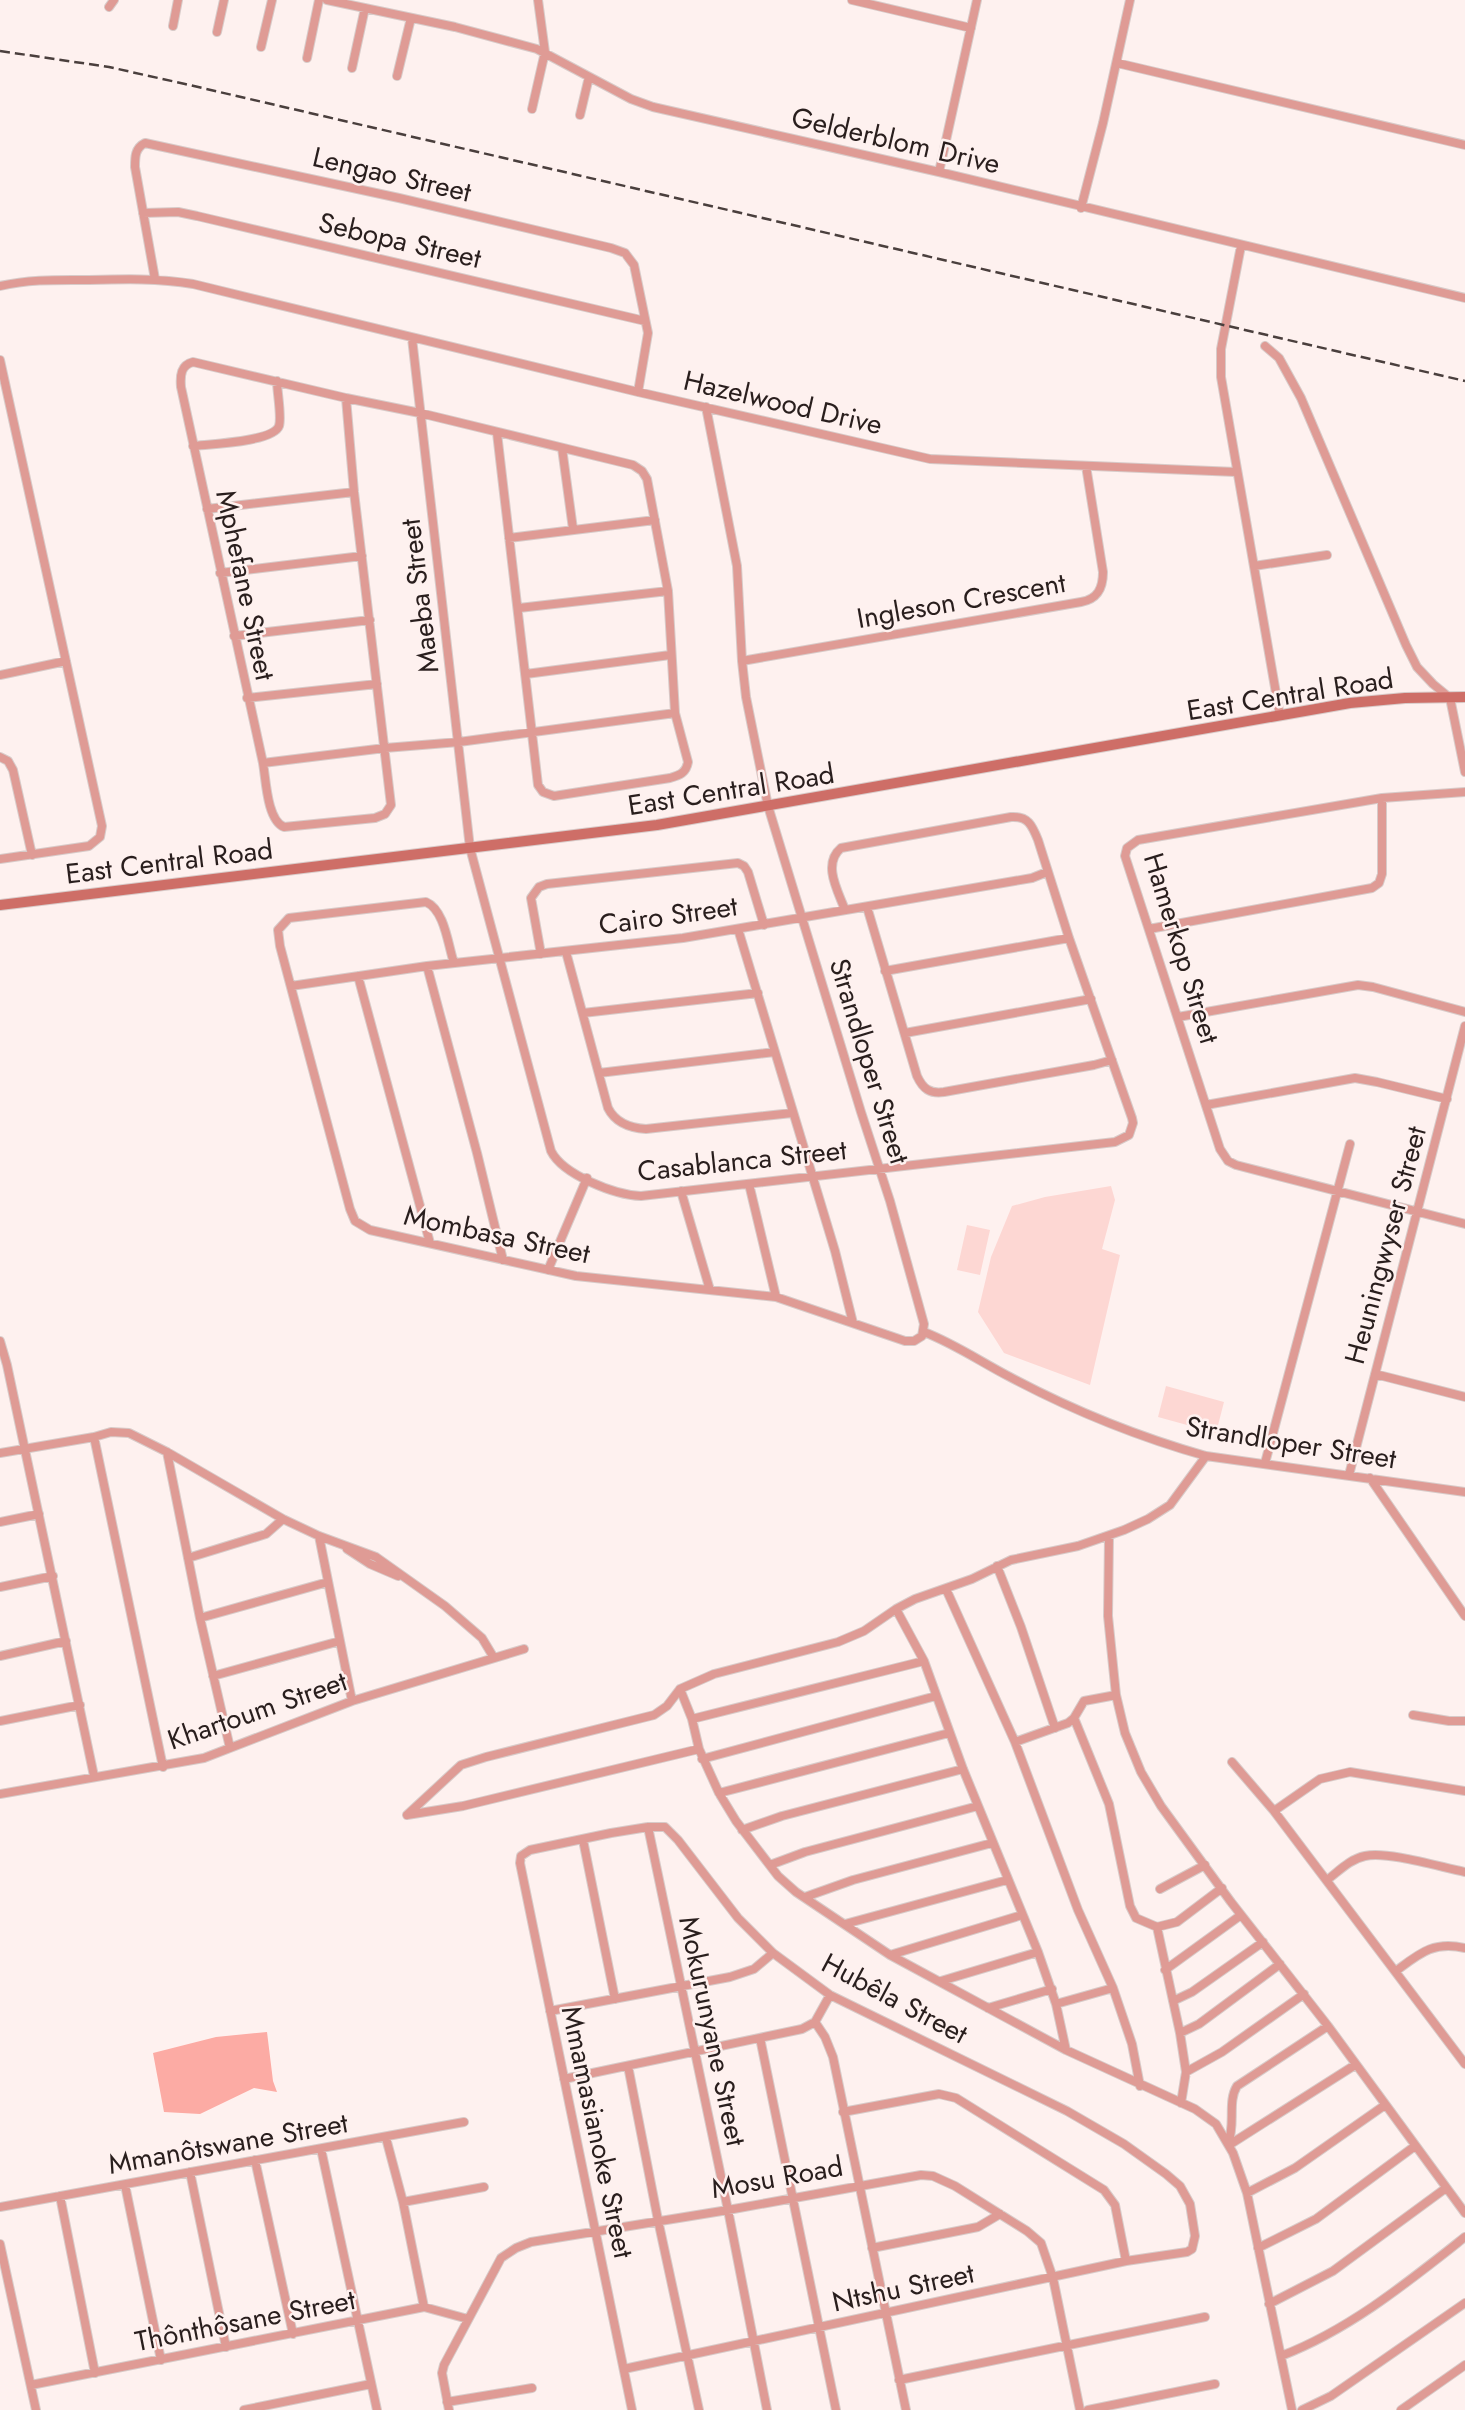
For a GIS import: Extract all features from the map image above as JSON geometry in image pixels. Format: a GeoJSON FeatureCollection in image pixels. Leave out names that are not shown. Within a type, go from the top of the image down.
{"type":"FeatureCollection","features":[{"type":"Feature","properties":{"kind":"street"},"geometry":{"type":"LineString","coordinates":[[173,26],[178,0]]}},
{"type":"Feature","properties":{"kind":"street"},"geometry":{"type":"LineString","coordinates":[[217,32],[224,0]]}},
{"type":"Feature","properties":{"kind":"street"},"geometry":{"type":"LineString","coordinates":[[261,47],[272,0]]}},
{"type":"Feature","properties":{"kind":"street"},"geometry":{"type":"LineString","coordinates":[[307,58],[319,0]]}},
{"type":"Feature","properties":{"kind":"street","name":"Gelderblom Drive"},"geometry":{"type":"LineString","coordinates":[[327,0],[455,27],[545,52],[631,100],[653,107],[939,172],[1465,298]]}},
{"type":"Feature","properties":{"kind":"street"},"geometry":{"type":"LineString","coordinates":[[532,109],[545,52],[538,0]]}},
{"type":"Feature","properties":{"kind":"street"},"geometry":{"type":"LineString","coordinates":[[852,0],[971,28]]}},
{"type":"Feature","properties":{"kind":"street"},"geometry":{"type":"LineString","coordinates":[[939,172],[977,0]]}},
{"type":"Feature","properties":{"kind":"street"},"geometry":{"type":"LineString","coordinates":[[1081,208],[1130,0]]}},
{"type":"Feature","properties":{"kind":"street"},"geometry":{"type":"LineString","coordinates":[[352,68],[365,8]]}},
{"type":"Feature","properties":{"kind":"street"},"geometry":{"type":"LineString","coordinates":[[397,76],[411,18]]}},
{"type":"Feature","properties":{"kind":"street"},"geometry":{"type":"LineString","coordinates":[[1117,63],[1465,145]]}},
{"type":"Feature","properties":{"kind":"street"},"geometry":{"type":"LineString","coordinates":[[580,115],[589,77]]}},
{"type":"Feature","properties":{"kind":"street","name":"Lengao Street"},"geometry":{"type":"LineString","coordinates":[[155,279],[135,159],[138,148],[149,143],[619,250],[630,257],[634,265],[649,343],[638,392]]}},
{"type":"Feature","properties":{"kind":"street","name":"Sebopa Street"},"geometry":{"type":"LineString","coordinates":[[143,212],[178,212],[197,216],[645,321]]}},
{"type":"Feature","properties":{"kind":"street"},"geometry":{"type":"LineString","coordinates":[[1241,246],[1224,325],[1220,364],[1236,472],[1280,716]]}},
{"type":"Feature","properties":{"kind":"street","name":"Hazelwood Drive"},"geometry":{"type":"LineString","coordinates":[[0,286],[36,279],[155,279],[193,284],[638,392],[930,459],[1236,472]]}},
{"type":"Feature","properties":{"kind":"street","name":"Maeba Street"},"geometry":{"type":"LineString","coordinates":[[412,338],[470,848]]}},
{"type":"Feature","properties":{"kind":"street"},"geometry":{"type":"LineString","coordinates":[[1265,346],[1279,358],[1301,398],[1417,667],[1450,698],[1465,772]]}},
{"type":"Feature","properties":{"kind":"street"},"geometry":{"type":"LineString","coordinates":[[0,360],[99,812],[101,834],[97,843],[89,846],[0,859]]}},
{"type":"Feature","properties":{"kind":"street","name":"Mphefane Street"},"geometry":{"type":"LineString","coordinates":[[277,381],[202,363],[188,363],[180,378],[271,811],[276,824],[284,827],[374,818],[385,814],[391,799],[385,748]]}},
{"type":"Feature","properties":{"kind":"street"},"geometry":{"type":"LineString","coordinates":[[193,446],[274,433],[279,425],[277,381],[633,465],[642,471],[647,479],[668,591],[674,713],[687,766],[681,774],[562,795],[548,795],[538,785],[497,433]]}},
{"type":"Feature","properties":{"kind":"street"},"geometry":{"type":"LineString","coordinates":[[346,398],[354,492],[385,748]]}},
{"type":"Feature","properties":{"kind":"street"},"geometry":{"type":"LineString","coordinates":[[706,407],[737,566],[746,697],[768,806]]}},
{"type":"Feature","properties":{"kind":"street"},"geometry":{"type":"LineString","coordinates":[[562,448],[573,529]]}},
{"type":"Feature","properties":{"kind":"street","name":"Ingleson Crescent"},"geometry":{"type":"LineString","coordinates":[[742,661],[1094,598],[1102,587],[1103,572],[1086,466]]}},
{"type":"Feature","properties":{"kind":"street"},"geometry":{"type":"LineString","coordinates":[[207,509],[354,492]]}},
{"type":"Feature","properties":{"kind":"street"},"geometry":{"type":"LineString","coordinates":[[509,538],[655,520]]}},
{"type":"Feature","properties":{"kind":"street"},"geometry":{"type":"LineString","coordinates":[[1254,566],[1327,555]]}},
{"type":"Feature","properties":{"kind":"street"},"geometry":{"type":"LineString","coordinates":[[220,573],[362,556]]}},
{"type":"Feature","properties":{"kind":"street"},"geometry":{"type":"LineString","coordinates":[[519,608],[668,591]]}},
{"type":"Feature","properties":{"kind":"street"},"geometry":{"type":"LineString","coordinates":[[234,636],[370,620]]}},
{"type":"Feature","properties":{"kind":"street"},"geometry":{"type":"LineString","coordinates":[[526,674],[670,655]]}},
{"type":"Feature","properties":{"kind":"street"},"geometry":{"type":"LineString","coordinates":[[0,676],[66,661]]}},
{"type":"Feature","properties":{"kind":"street"},"geometry":{"type":"LineString","coordinates":[[247,698],[377,684]]}},
{"type":"Feature","properties":{"kind":"street","name":"East Central Road"},"geometry":{"type":"LineString","coordinates":[[0,905],[657,825],[1376,700],[1465,697]]}},
{"type":"Feature","properties":{"kind":"street"},"geometry":{"type":"LineString","coordinates":[[263,763],[459,742],[674,713]]}},
{"type":"Feature","properties":{"kind":"street"},"geometry":{"type":"LineString","coordinates":[[0,757],[8,761],[13,770],[32,855]]}},
{"type":"Feature","properties":{"kind":"street","name":"Hamerkop Street"},"geometry":{"type":"LineString","coordinates":[[1465,792],[1382,798],[1133,843],[1126,851],[1126,864],[1220,1149],[1228,1161],[1336,1192],[1465,1224]]}},
{"type":"Feature","properties":{"kind":"street"},"geometry":{"type":"LineString","coordinates":[[1149,929],[1372,888],[1379,883],[1382,874],[1382,798]]}},
{"type":"Feature","properties":{"kind":"street","name":"Strandloper Street"},"geometry":{"type":"LineString","coordinates":[[768,806],[890,1201],[924,1331],[951,1343],[1011,1378],[1086,1414],[1164,1444],[1206,1456],[1465,1492]]}},
{"type":"Feature","properties":{"kind":"street"},"geometry":{"type":"LineString","coordinates":[[845,910],[831,865],[833,857],[841,848],[1011,817],[1023,818],[1032,824],[1112,1060],[933,1093],[925,1089],[919,1081],[867,906]]}},
{"type":"Feature","properties":{"kind":"street","name":"Casablanca Street"},"geometry":{"type":"LineString","coordinates":[[470,848],[551,1151],[562,1166],[624,1195],[641,1196],[1115,1142],[1125,1138],[1132,1129],[1132,1118],[1112,1060]]}},
{"type":"Feature","properties":{"kind":"street"},"geometry":{"type":"LineString","coordinates":[[541,954],[531,898],[539,887],[547,884],[738,863],[748,872],[764,925]]}},
{"type":"Feature","properties":{"kind":"street","name":"Cairo Street"},"geometry":{"type":"LineString","coordinates":[[291,986],[427,966],[683,938],[1032,878],[1047,872]]}},
{"type":"Feature","properties":{"kind":"street","name":"Mombasa Street"},"geometry":{"type":"LineString","coordinates":[[454,963],[438,914],[432,905],[426,902],[303,915],[289,918],[280,926],[280,946],[353,1218],[362,1227],[576,1276],[776,1297],[910,1342],[919,1339],[924,1331]]}},
{"type":"Feature","properties":{"kind":"street"},"geometry":{"type":"LineString","coordinates":[[738,929],[835,1251],[853,1323]]}},
{"type":"Feature","properties":{"kind":"street"},"geometry":{"type":"LineString","coordinates":[[885,971],[1069,938]]}},
{"type":"Feature","properties":{"kind":"street"},"geometry":{"type":"LineString","coordinates":[[566,951],[612,1116],[637,1129],[646,1129],[792,1112]]}},
{"type":"Feature","properties":{"kind":"street"},"geometry":{"type":"LineString","coordinates":[[427,966],[503,1260]]}},
{"type":"Feature","properties":{"kind":"street"},"geometry":{"type":"LineString","coordinates":[[358,976],[430,1243]]}},
{"type":"Feature","properties":{"kind":"street"},"geometry":{"type":"LineString","coordinates":[[1178,1017],[1358,985],[1465,1012]]}},
{"type":"Feature","properties":{"kind":"street"},"geometry":{"type":"LineString","coordinates":[[583,1013],[758,992]]}},
{"type":"Feature","properties":{"kind":"street"},"geometry":{"type":"LineString","coordinates":[[905,1033],[1091,999]]}},
{"type":"Feature","properties":{"kind":"street","name":"Heuningwyser Street"},"geometry":{"type":"LineString","coordinates":[[1349,1475],[1465,1026]]}},
{"type":"Feature","properties":{"kind":"street"},"geometry":{"type":"LineString","coordinates":[[599,1073],[775,1052]]}},
{"type":"Feature","properties":{"kind":"street"},"geometry":{"type":"LineString","coordinates":[[1206,1105],[1355,1078],[1447,1100]]}},
{"type":"Feature","properties":{"kind":"street"},"geometry":{"type":"LineString","coordinates":[[1265,1463],[1350,1144]]}},
{"type":"Feature","properties":{"kind":"street"},"geometry":{"type":"LineString","coordinates":[[548,1270],[587,1178]]}},
{"type":"Feature","properties":{"kind":"street"},"geometry":{"type":"LineString","coordinates":[[749,1184],[776,1297]]}},
{"type":"Feature","properties":{"kind":"street"},"geometry":{"type":"LineString","coordinates":[[681,1191],[710,1290]]}},
{"type":"Feature","properties":{"kind":"street"},"geometry":{"type":"LineString","coordinates":[[0,1341],[94,1776]]}},
{"type":"Feature","properties":{"kind":"street"},"geometry":{"type":"LineString","coordinates":[[1375,1374],[1465,1397]]}},
{"type":"Feature","properties":{"kind":"street"},"geometry":{"type":"LineString","coordinates":[[0,1385],[10,1382]]}},
{"type":"Feature","properties":{"kind":"street"},"geometry":{"type":"LineString","coordinates":[[0,1453],[111,1432],[129,1433],[283,1519],[339,1544],[370,1564],[404,1578],[445,1605],[481,1638],[494,1658]]}},
{"type":"Feature","properties":{"kind":"street"},"geometry":{"type":"LineString","coordinates":[[94,1437],[163,1767]]}},
{"type":"Feature","properties":{"kind":"street"},"geometry":{"type":"LineString","coordinates":[[167,1452],[200,1618],[230,1748]]}},
{"type":"Feature","properties":{"kind":"street"},"geometry":{"type":"LineString","coordinates":[[699,1749],[463,1805],[407,1815],[461,1765],[654,1715],[667,1706],[680,1689],[714,1674],[838,1642],[864,1631],[915,1600],[1011,1560],[1078,1546],[1148,1519],[1170,1505],[1206,1456]]}},
{"type":"Feature","properties":{"kind":"street"},"geometry":{"type":"LineString","coordinates":[[1370,1478],[1459,1603],[1465,1616]]}},
{"type":"Feature","properties":{"kind":"street"},"geometry":{"type":"LineString","coordinates":[[0,1522],[39,1514]]}},
{"type":"Feature","properties":{"kind":"street"},"geometry":{"type":"LineString","coordinates":[[188,1558],[266,1534],[283,1519]]}},
{"type":"Feature","properties":{"kind":"street"},"geometry":{"type":"LineString","coordinates":[[319,1536],[352,1701]]}},
{"type":"Feature","properties":{"kind":"street"},"geometry":{"type":"LineString","coordinates":[[1109,1536],[1108,1616],[1116,1695],[1125,1733],[1141,1772],[1161,1806],[1241,1915],[1304,1994],[1465,2213]]}},
{"type":"Feature","properties":{"kind":"street"},"geometry":{"type":"LineString","coordinates":[[997,1566],[1055,1728]]}},
{"type":"Feature","properties":{"kind":"street"},"geometry":{"type":"LineString","coordinates":[[0,1587],[52,1576]]}},
{"type":"Feature","properties":{"kind":"street"},"geometry":{"type":"LineString","coordinates":[[200,1618],[328,1582]]}},
{"type":"Feature","properties":{"kind":"street"},"geometry":{"type":"LineString","coordinates":[[946,1589],[1015,1742],[1078,1910],[1113,1988],[1132,2044],[1140,2085]]}},
{"type":"Feature","properties":{"kind":"street"},"geometry":{"type":"LineString","coordinates":[[897,1609],[923,1661],[992,1843],[1038,1952],[1052,1989],[1066,2050]]}},
{"type":"Feature","properties":{"kind":"street"},"geometry":{"type":"LineString","coordinates":[[0,1656],[66,1641]]}},
{"type":"Feature","properties":{"kind":"street"},"geometry":{"type":"LineString","coordinates":[[213,1676],[340,1641]]}},
{"type":"Feature","properties":{"kind":"street","name":"Khartoum Street"},"geometry":{"type":"LineString","coordinates":[[0,1794],[204,1758],[352,1701],[524,1649]]}},
{"type":"Feature","properties":{"kind":"street"},"geometry":{"type":"LineString","coordinates":[[692,1719],[923,1661]]}},
{"type":"Feature","properties":{"kind":"street"},"geometry":{"type":"LineString","coordinates":[[680,1689],[692,1719],[702,1759],[719,1793],[742,1830],[788,1885],[890,1955],[1066,2050],[1195,2109],[1216,2124],[1229,2144],[1247,2193],[1292,2410]]}},
{"type":"Feature","properties":{"kind":"street"},"geometry":{"type":"LineString","coordinates":[[1015,1742],[1055,1728],[1074,1718],[1084,1701],[1116,1695]]}},
{"type":"Feature","properties":{"kind":"street"},"geometry":{"type":"LineString","coordinates":[[702,1759],[936,1696]]}},
{"type":"Feature","properties":{"kind":"street"},"geometry":{"type":"LineString","coordinates":[[0,1721],[80,1705]]}},
{"type":"Feature","properties":{"kind":"street"},"geometry":{"type":"LineString","coordinates":[[1413,1715],[1465,1721]]}},
{"type":"Feature","properties":{"kind":"street"},"geometry":{"type":"LineString","coordinates":[[1074,1718],[1110,1804],[1130,1906],[1136,1918],[1157,1927],[1177,1922],[1222,1888]]}},
{"type":"Feature","properties":{"kind":"street"},"geometry":{"type":"LineString","coordinates":[[719,1793],[949,1733]]}},
{"type":"Feature","properties":{"kind":"street"},"geometry":{"type":"LineString","coordinates":[[1232,1762],[1274,1811],[1465,2064]]}},
{"type":"Feature","properties":{"kind":"street"},"geometry":{"type":"LineString","coordinates":[[742,1830],[794,1813],[963,1769]]}},
{"type":"Feature","properties":{"kind":"street"},"geometry":{"type":"LineString","coordinates":[[1274,1811],[1320,1779],[1350,1772],[1465,1791]]}},
{"type":"Feature","properties":{"kind":"street"},"geometry":{"type":"LineString","coordinates":[[770,1865],[805,1852],[978,1806]]}},
{"type":"Feature","properties":{"kind":"street"},"geometry":{"type":"LineString","coordinates":[[615,1999],[583,1840],[648,1826]]}},
{"type":"Feature","properties":{"kind":"street","name":"Hubêla Street"},"geometry":{"type":"LineString","coordinates":[[648,1826],[665,1827],[670,1831],[738,1919],[773,1953],[830,1995],[1067,2111],[1149,2161],[1187,2195],[1195,2227],[1192,2249]]}},
{"type":"Feature","properties":{"kind":"street","name":"Mokurunyane Street"},"geometry":{"type":"LineString","coordinates":[[648,1826],[767,2410]]}},
{"type":"Feature","properties":{"kind":"street","name":"Mmamasianoke Street"},"geometry":{"type":"LineString","coordinates":[[583,1840],[530,1850],[522,1856],[520,1863],[632,2410]]}},
{"type":"Feature","properties":{"kind":"street"},"geometry":{"type":"LineString","coordinates":[[805,1898],[853,1880],[992,1843]]}},
{"type":"Feature","properties":{"kind":"street"},"geometry":{"type":"LineString","coordinates":[[1327,1881],[1347,1865],[1366,1856],[1391,1857],[1465,1872]]}},
{"type":"Feature","properties":{"kind":"street"},"geometry":{"type":"LineString","coordinates":[[1160,1889],[1205,1865]]}},
{"type":"Feature","properties":{"kind":"street"},"geometry":{"type":"LineString","coordinates":[[845,1924],[1007,1880]]}},
{"type":"Feature","properties":{"kind":"street"},"geometry":{"type":"LineString","coordinates":[[890,1955],[1022,1915]]}},
{"type":"Feature","properties":{"kind":"street"},"geometry":{"type":"LineString","coordinates":[[1165,1970],[1241,1915]]}},
{"type":"Feature","properties":{"kind":"street"},"geometry":{"type":"LineString","coordinates":[[1157,1927],[1186,2072],[1181,2103]]}},
{"type":"Feature","properties":{"kind":"street"},"geometry":{"type":"LineString","coordinates":[[1173,2001],[1203,1985],[1263,1942]]}},
{"type":"Feature","properties":{"kind":"street"},"geometry":{"type":"LineString","coordinates":[[1396,1971],[1435,1946],[1465,1948]]}},
{"type":"Feature","properties":{"kind":"street"},"geometry":{"type":"LineString","coordinates":[[941,1981],[1038,1952]]}},
{"type":"Feature","properties":{"kind":"street"},"geometry":{"type":"LineString","coordinates":[[550,2011],[748,1971],[773,1953]]}},
{"type":"Feature","properties":{"kind":"street"},"geometry":{"type":"LineString","coordinates":[[1180,2033],[1199,2024],[1280,1964]]}},
{"type":"Feature","properties":{"kind":"street"},"geometry":{"type":"LineString","coordinates":[[1056,2004],[1113,1988]]}},
{"type":"Feature","properties":{"kind":"street"},"geometry":{"type":"LineString","coordinates":[[988,2008],[1052,1989]]}},
{"type":"Feature","properties":{"kind":"street"},"geometry":{"type":"LineString","coordinates":[[1186,2072],[1222,2052],[1304,1994]]}},
{"type":"Feature","properties":{"kind":"street"},"geometry":{"type":"LineString","coordinates":[[564,2079],[802,2029],[814,2022],[830,1995]]}},
{"type":"Feature","properties":{"kind":"street"},"geometry":{"type":"LineString","coordinates":[[814,2022],[830,2047],[906,2410]]}},
{"type":"Feature","properties":{"kind":"street"},"geometry":{"type":"LineString","coordinates":[[1229,2144],[1237,2086],[1328,2026]]}},
{"type":"Feature","properties":{"kind":"street"},"geometry":{"type":"LineString","coordinates":[[760,2038],[836,2410]]}},
{"type":"Feature","properties":{"kind":"street"},"geometry":{"type":"LineString","coordinates":[[1229,2144],[1355,2065]]}},
{"type":"Feature","properties":{"kind":"street"},"geometry":{"type":"LineString","coordinates":[[628,2066],[699,2410]]}},
{"type":"Feature","properties":{"kind":"street"},"geometry":{"type":"LineString","coordinates":[[843,2112],[939,2094],[964,2103],[1104,2190],[1115,2205],[1126,2261]]}},
{"type":"Feature","properties":{"kind":"street"},"geometry":{"type":"LineString","coordinates":[[1247,2193],[1296,2168],[1385,2105]]}},
{"type":"Feature","properties":{"kind":"street","name":"Mmanôtswane Street"},"geometry":{"type":"LineString","coordinates":[[0,2207],[464,2122]]}},
{"type":"Feature","properties":{"kind":"street"},"geometry":{"type":"LineString","coordinates":[[386,2137],[403,2202],[424,2307]]}},
{"type":"Feature","properties":{"kind":"street"},"geometry":{"type":"LineString","coordinates":[[1258,2248],[1316,2219],[1415,2146]]}},
{"type":"Feature","properties":{"kind":"street"},"geometry":{"type":"LineString","coordinates":[[321,2150],[377,2410]]}},
{"type":"Feature","properties":{"kind":"street"},"geometry":{"type":"LineString","coordinates":[[255,2160],[293,2334]]}},
{"type":"Feature","properties":{"kind":"street"},"geometry":{"type":"LineString","coordinates":[[190,2172],[226,2347]]}},
{"type":"Feature","properties":{"kind":"street","name":"Mosu Road"},"geometry":{"type":"LineString","coordinates":[[448,2406],[442,2373],[444,2365],[501,2258],[531,2242],[728,2210],[908,2176],[933,2176],[955,2186],[1041,2243],[1053,2278],[1080,2410]]}},
{"type":"Feature","properties":{"kind":"street"},"geometry":{"type":"LineString","coordinates":[[125,2185],[161,2360]]}},
{"type":"Feature","properties":{"kind":"street"},"geometry":{"type":"LineString","coordinates":[[403,2202],[484,2188]]}},
{"type":"Feature","properties":{"kind":"street"},"geometry":{"type":"LineString","coordinates":[[1269,2304],[1333,2271],[1447,2188]]}},
{"type":"Feature","properties":{"kind":"street"},"geometry":{"type":"LineString","coordinates":[[60,2196],[95,2373]]}},
{"type":"Feature","properties":{"kind":"street"},"geometry":{"type":"LineString","coordinates":[[872,2248],[978,2227],[1000,2214]]}},
{"type":"Feature","properties":{"kind":"street"},"geometry":{"type":"LineString","coordinates":[[1281,2356],[1322,2339],[1344,2325],[1465,2237]]}},
{"type":"Feature","properties":{"kind":"street"},"geometry":{"type":"LineString","coordinates":[[0,2244],[36,2410]]}},
{"type":"Feature","properties":{"kind":"street","name":"Ntshu Street"},"geometry":{"type":"LineString","coordinates":[[624,2369],[1192,2249]]}},
{"type":"Feature","properties":{"kind":"street"},"geometry":{"type":"LineString","coordinates":[[1302,2410],[1331,2396],[1465,2303]]}},
{"type":"Feature","properties":{"kind":"street","name":"Thônthôsane Street"},"geometry":{"type":"LineString","coordinates":[[31,2385],[424,2307],[468,2319]]}},
{"type":"Feature","properties":{"kind":"street"},"geometry":{"type":"LineString","coordinates":[[899,2380],[1205,2317]]}},
{"type":"Feature","properties":{"kind":"street"},"geometry":{"type":"LineString","coordinates":[[1401,2410],[1465,2365]]}},
{"type":"Feature","properties":{"kind":"street"},"geometry":{"type":"LineString","coordinates":[[244,2410],[371,2384]]}},
{"type":"Feature","properties":{"kind":"street"},"geometry":{"type":"LineString","coordinates":[[1088,2410],[1215,2384]]}},
{"type":"Feature","properties":{"kind":"street"},"geometry":{"type":"LineString","coordinates":[[448,2406],[532,2388]]}},
{"type":"Feature","properties":{"kind":"shaded area"},"geometry":{"type":"Polygon","coordinates":[[[1111,1186],[1115,1200],[1102,1249],[1120,1255],[1090,1385],[1004,1353],[978,1312],[991,1257],[1012,1206],[1045,1197],[1111,1186]]]}},
{"type":"Feature","properties":{"kind":"shaded area"},"geometry":{"type":"Polygon","coordinates":[[[967,1225],[990,1230],[980,1275],[957,1270],[967,1225]]]}},
{"type":"Feature","properties":{"kind":"shaded area"},"geometry":{"type":"Polygon","coordinates":[[[1166,1386],[1224,1402],[1216,1433],[1158,1417],[1166,1386]]]}},
{"type":"Feature","properties":{"kind":"shaded area"},"geometry":{"type":"Polygon","coordinates":[[[267,2032],[273,2081],[277,2092],[254,2088],[200,2114],[164,2112],[153,2053],[216,2037],[267,2032]]]}},
{"type":"Feature","properties":{"kind":"railway"},"geometry":{"type":"LineString","coordinates":[[0,51],[109,67],[185,84],[1465,381]]}}]}
